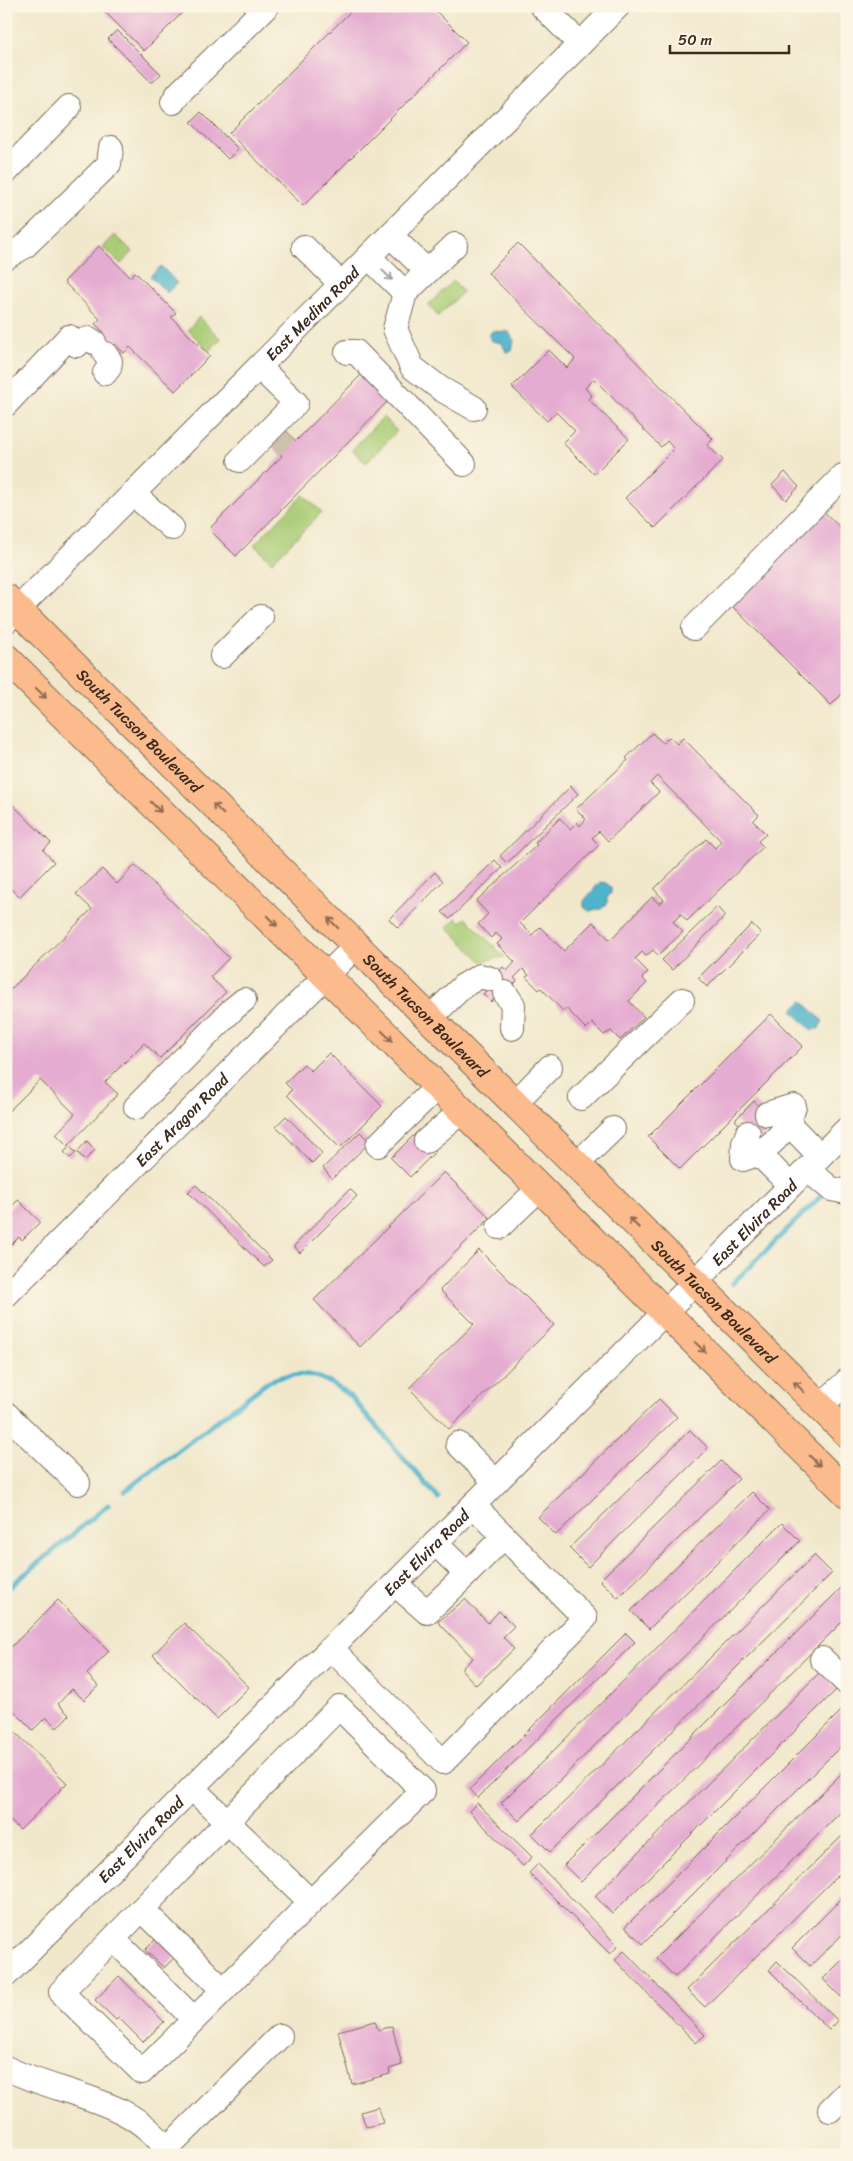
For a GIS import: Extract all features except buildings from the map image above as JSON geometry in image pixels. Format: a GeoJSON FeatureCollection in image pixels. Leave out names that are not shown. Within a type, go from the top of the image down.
{"type":"FeatureCollection","features":[{"type":"Feature","properties":{"kind":"main road","name":"South Tucson Boulevard"},"geometry":{"type":"LineString","coordinates":[[10,610],[356,946],[847,1433]]}},
{"type":"Feature","properties":{"kind":"main road"},"geometry":{"type":"LineString","coordinates":[[6,658],[847,1493]]}},
{"type":"Feature","properties":{"kind":"street"},"geometry":{"type":"LineString","coordinates":[[173,102],[178,94],[267,6]]}},
{"type":"Feature","properties":{"kind":"street"},"geometry":{"type":"LineString","coordinates":[[542,6],[580,44]]}},
{"type":"Feature","properties":{"kind":"street","name":"East Medina Road"},"geometry":{"type":"LineString","coordinates":[[10,610],[133,494],[618,6]]}},
{"type":"Feature","properties":{"kind":"street"},"geometry":{"type":"LineString","coordinates":[[6,172],[69,107]]}},
{"type":"Feature","properties":{"kind":"street"},"geometry":{"type":"LineString","coordinates":[[6,257],[26,246],[109,164],[110,148]]}},
{"type":"Feature","properties":{"kind":"street"},"geometry":{"type":"LineString","coordinates":[[390,235],[426,271]]}},
{"type":"Feature","properties":{"kind":"street"},"geometry":{"type":"LineString","coordinates":[[455,244],[405,293],[395,329],[412,367],[441,389],[474,408]]}},
{"type":"Feature","properties":{"kind":"street"},"geometry":{"type":"LineString","coordinates":[[304,248],[342,284]]}},
{"type":"Feature","properties":{"kind":"street"},"geometry":{"type":"LineString","coordinates":[[368,257],[405,293]]}},
{"type":"Feature","properties":{"kind":"street"},"geometry":{"type":"LineString","coordinates":[[6,404],[90,350]]}},
{"type":"Feature","properties":{"kind":"street"},"geometry":{"type":"LineString","coordinates":[[347,352],[356,352],[464,464]]}},
{"type":"Feature","properties":{"kind":"street"},"geometry":{"type":"LineString","coordinates":[[259,367],[296,403],[282,429]]}},
{"type":"Feature","properties":{"kind":"street"},"geometry":{"type":"LineString","coordinates":[[694,628],[843,476]]}},
{"type":"Feature","properties":{"kind":"street"},"geometry":{"type":"LineString","coordinates":[[133,494],[172,528]]}},
{"type":"Feature","properties":{"kind":"street"},"geometry":{"type":"LineString","coordinates":[[222,656],[261,617]]}},
{"type":"Feature","properties":{"kind":"street","name":"East Aragon Road"},"geometry":{"type":"LineString","coordinates":[[6,1296],[356,946]]}},
{"type":"Feature","properties":{"kind":"street"},"geometry":{"type":"LineString","coordinates":[[429,1019],[463,986],[480,976],[498,986],[513,1004],[512,1028]]}},
{"type":"Feature","properties":{"kind":"street"},"geometry":{"type":"LineString","coordinates":[[136,1107],[244,1000]]}},
{"type":"Feature","properties":{"kind":"street"},"geometry":{"type":"LineString","coordinates":[[581,1098],[682,1000]]}},
{"type":"Feature","properties":{"kind":"street"},"geometry":{"type":"LineString","coordinates":[[514,1104],[550,1067]]}},
{"type":"Feature","properties":{"kind":"street"},"geometry":{"type":"LineString","coordinates":[[378,1145],[438,1086]]}},
{"type":"Feature","properties":{"kind":"street"},"geometry":{"type":"LineString","coordinates":[[748,1133],[744,1144],[743,1159],[759,1154],[789,1124],[794,1106],[767,1114]]}},
{"type":"Feature","properties":{"kind":"street"},"geometry":{"type":"LineString","coordinates":[[426,1141],[462,1110]]}},
{"type":"Feature","properties":{"kind":"street"},"geometry":{"type":"LineString","coordinates":[[789,1124],[831,1189],[847,1192]]}},
{"type":"Feature","properties":{"kind":"street"},"geometry":{"type":"LineString","coordinates":[[576,1165],[612,1129]]}},
{"type":"Feature","properties":{"kind":"street","name":"East Elvira Road"},"geometry":{"type":"LineString","coordinates":[[6,1975],[847,1129]]}},
{"type":"Feature","properties":{"kind":"street"},"geometry":{"type":"LineString","coordinates":[[759,1154],[790,1186]]}},
{"type":"Feature","properties":{"kind":"street"},"geometry":{"type":"LineString","coordinates":[[499,1227],[540,1188]]}},
{"type":"Feature","properties":{"kind":"street"},"geometry":{"type":"LineString","coordinates":[[820,1407],[847,1381]]}},
{"type":"Feature","properties":{"kind":"street"},"geometry":{"type":"LineString","coordinates":[[6,1414],[78,1483]]}},
{"type":"Feature","properties":{"kind":"street"},"geometry":{"type":"LineString","coordinates":[[458,1444],[496,1482]]}},
{"type":"Feature","properties":{"kind":"street"},"geometry":{"type":"LineString","coordinates":[[331,1648],[443,1762],[586,1618],[473,1505]]}},
{"type":"Feature","properties":{"kind":"street"},"geometry":{"type":"LineString","coordinates":[[395,1584],[427,1612],[504,1536]]}},
{"type":"Feature","properties":{"kind":"street"},"geometry":{"type":"LineString","coordinates":[[435,1544],[466,1574]]}},
{"type":"Feature","properties":{"kind":"street"},"geometry":{"type":"LineString","coordinates":[[822,1658],[847,1683]]}},
{"type":"Feature","properties":{"kind":"street"},"geometry":{"type":"LineString","coordinates":[[339,1707],[424,1791],[311,1902],[142,2072],[61,1992],[339,1707]]}},
{"type":"Feature","properties":{"kind":"street"},"geometry":{"type":"LineString","coordinates":[[192,1788],[311,1902]]}},
{"type":"Feature","properties":{"kind":"street"},"geometry":{"type":"LineString","coordinates":[[142,1909],[223,1990]]}},
{"type":"Feature","properties":{"kind":"street"},"geometry":{"type":"LineString","coordinates":[[112,1939],[194,2019]]}},
{"type":"Feature","properties":{"kind":"street"},"geometry":{"type":"LineString","coordinates":[[6,2068],[26,2078],[109,2104],[142,2122],[168,2152],[280,2036]]}},
{"type":"Feature","properties":{"kind":"street"},"geometry":{"type":"LineString","coordinates":[[830,2110],[847,2093]]}},
{"type":"Feature","properties":{"kind":"green space"},"geometry":{"type":"Polygon","coordinates":[[[115,235],[133,252],[121,264],[103,247],[115,235]]]}},
{"type":"Feature","properties":{"kind":"green space"},"geometry":{"type":"Polygon","coordinates":[[[453,281],[463,292],[438,316],[428,305],[453,281]]]}},
{"type":"Feature","properties":{"kind":"green space"},"geometry":{"type":"Polygon","coordinates":[[[199,317],[221,339],[209,351],[188,330],[199,317]]]}},
{"type":"Feature","properties":{"kind":"green space"},"geometry":{"type":"Polygon","coordinates":[[[383,417],[397,431],[366,463],[352,450],[383,417]]]}},
{"type":"Feature","properties":{"kind":"green space"},"geometry":{"type":"Polygon","coordinates":[[[303,495],[322,512],[272,562],[254,545],[303,495]]]}},
{"type":"Feature","properties":{"kind":"green space"},"geometry":{"type":"Polygon","coordinates":[[[456,918],[461,922],[466,918],[505,957],[481,961],[447,927],[456,918]]]}},
{"type":"Feature","properties":{"kind":"water"},"geometry":{"type":"Polygon","coordinates":[[[161,266],[177,283],[167,293],[150,276],[161,266]]]}},
{"type":"Feature","properties":{"kind":"water"},"geometry":{"type":"Polygon","coordinates":[[[492,331],[509,332],[514,341],[512,351],[506,352],[502,343],[492,341],[489,336],[492,331]]]}},
{"type":"Feature","properties":{"kind":"water"},"geometry":{"type":"Polygon","coordinates":[[[600,882],[606,883],[611,887],[607,904],[601,909],[589,911],[584,907],[584,901],[600,882]]]}},
{"type":"Feature","properties":{"kind":"water"},"geometry":{"type":"Polygon","coordinates":[[[802,1001],[823,1021],[818,1030],[816,1028],[812,1031],[792,1011],[802,1001]]]}},
{"type":"Feature","properties":{"kind":"waterway"},"geometry":{"type":"LineString","coordinates":[[838,1178],[847,1170]]}},
{"type":"Feature","properties":{"kind":"waterway"},"geometry":{"type":"LineString","coordinates":[[732,1284],[820,1197]]}},
{"type":"Feature","properties":{"kind":"waterway"},"geometry":{"type":"LineString","coordinates":[[125,1491],[269,1381],[302,1374],[321,1378],[350,1396],[438,1498]]}},
{"type":"Feature","properties":{"kind":"waterway"},"geometry":{"type":"LineString","coordinates":[[6,1590],[108,1505]]}},
{"type":"Feature","properties":{"kind":"tunnel"},"geometry":{"type":"LineString","coordinates":[[271,446],[286,431]]}}]}
